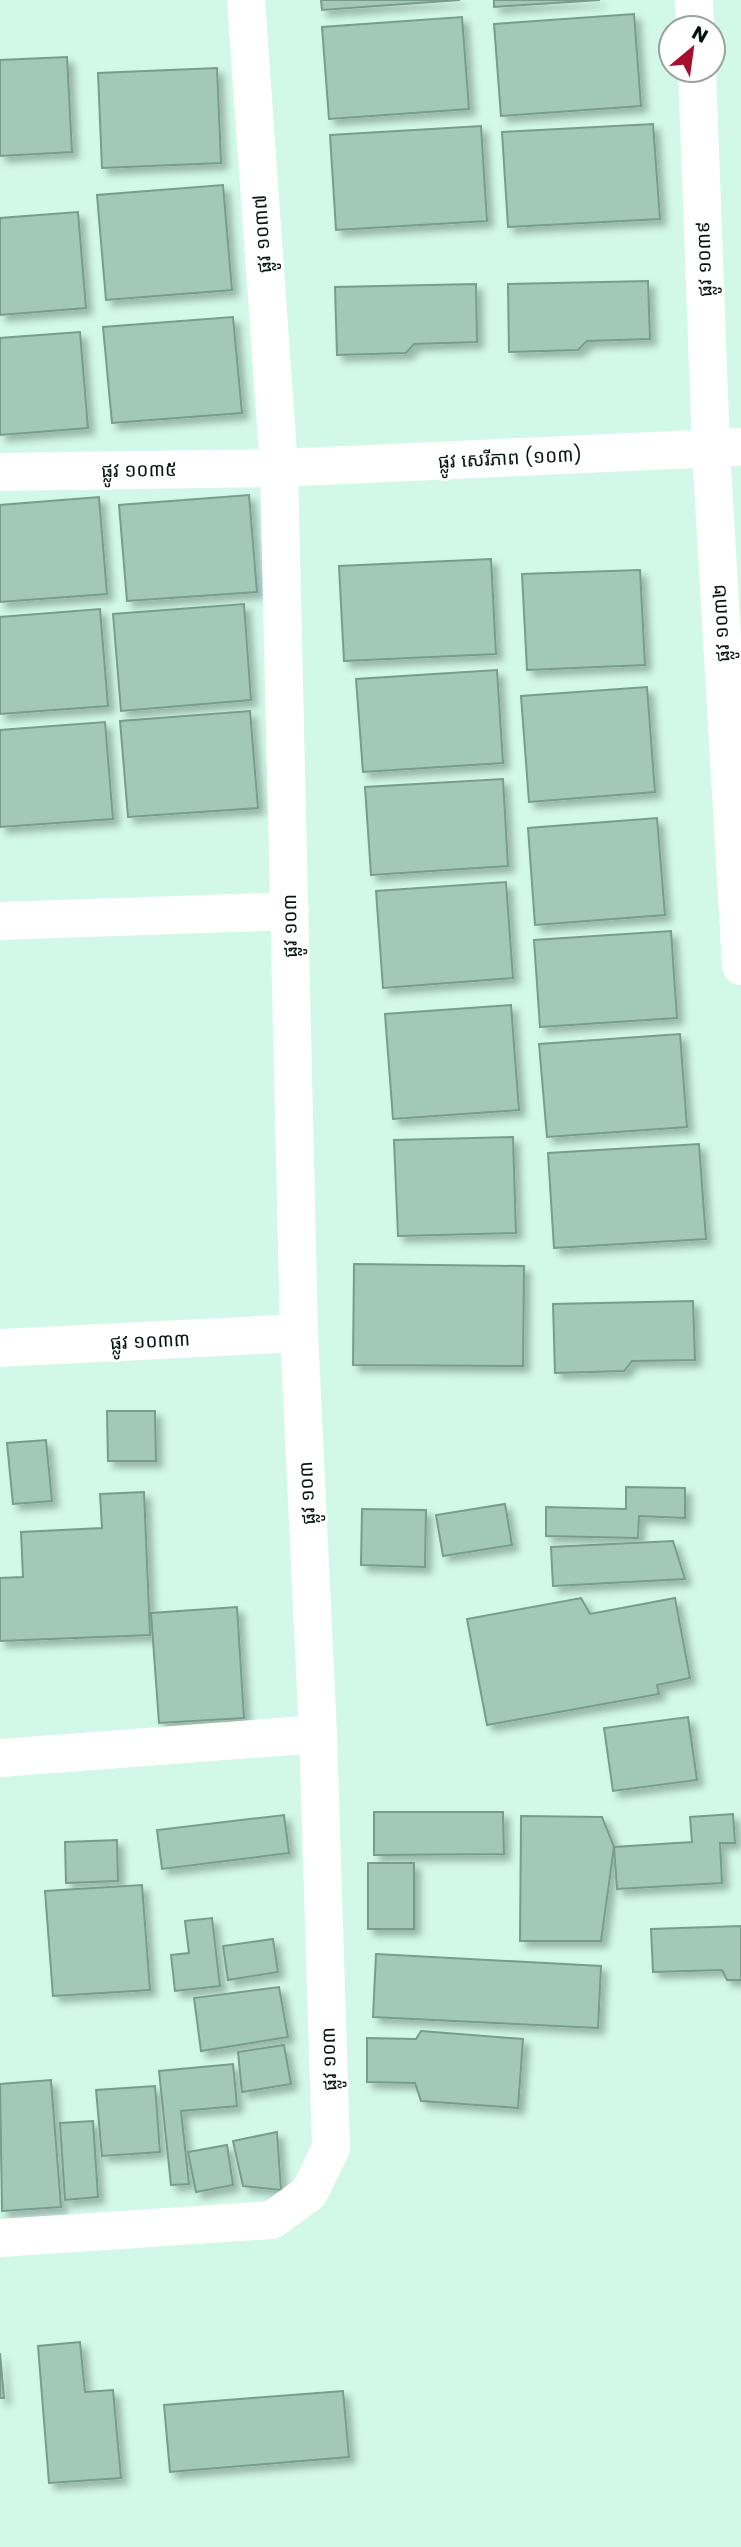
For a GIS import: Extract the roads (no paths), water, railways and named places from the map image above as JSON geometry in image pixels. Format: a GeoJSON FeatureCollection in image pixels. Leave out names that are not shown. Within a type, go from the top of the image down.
{"type":"FeatureCollection","features":[{"type":"Feature","properties":{"kind":"street","name":"ផ្លូវ ១០៣៧"},"geometry":{"type":"LineString","coordinates":[[246,0],[279,468]]}},
{"type":"Feature","properties":{"kind":"street","name":"ផ្លូវ ១០៣៩"},"geometry":{"type":"LineString","coordinates":[[698,84],[726,448]]}},
{"type":"Feature","properties":{"kind":"street","name":"ផ្លូវ សេរីភាព (១០៣)"},"geometry":{"type":"LineString","coordinates":[[279,468],[726,448]]}},
{"type":"Feature","properties":{"kind":"street","name":"ផ្លូវ ១០៣២"},"geometry":{"type":"LineString","coordinates":[[726,448],[741,965]]}},
{"type":"Feature","properties":{"kind":"street","name":"ផ្លូវ ១០៣៥"},"geometry":{"type":"LineString","coordinates":[[0,472],[279,468]]}},
{"type":"Feature","properties":{"kind":"street","name":"ផ្លូវ ១០៣"},"geometry":{"type":"LineString","coordinates":[[0,2238],[272,2220],[309,2193],[331,2148],[318,1734],[299,1333],[279,468]]}},
{"type":"Feature","properties":{"kind":"street"},"geometry":{"type":"LineString","coordinates":[[0,921],[290,911]]}},
{"type":"Feature","properties":{"kind":"street","name":"ផ្លូវ ១០៣៣"},"geometry":{"type":"LineString","coordinates":[[0,1348],[299,1333]]}},
{"type":"Feature","properties":{"kind":"street"},"geometry":{"type":"LineString","coordinates":[[0,1758],[318,1734]]}}]}
